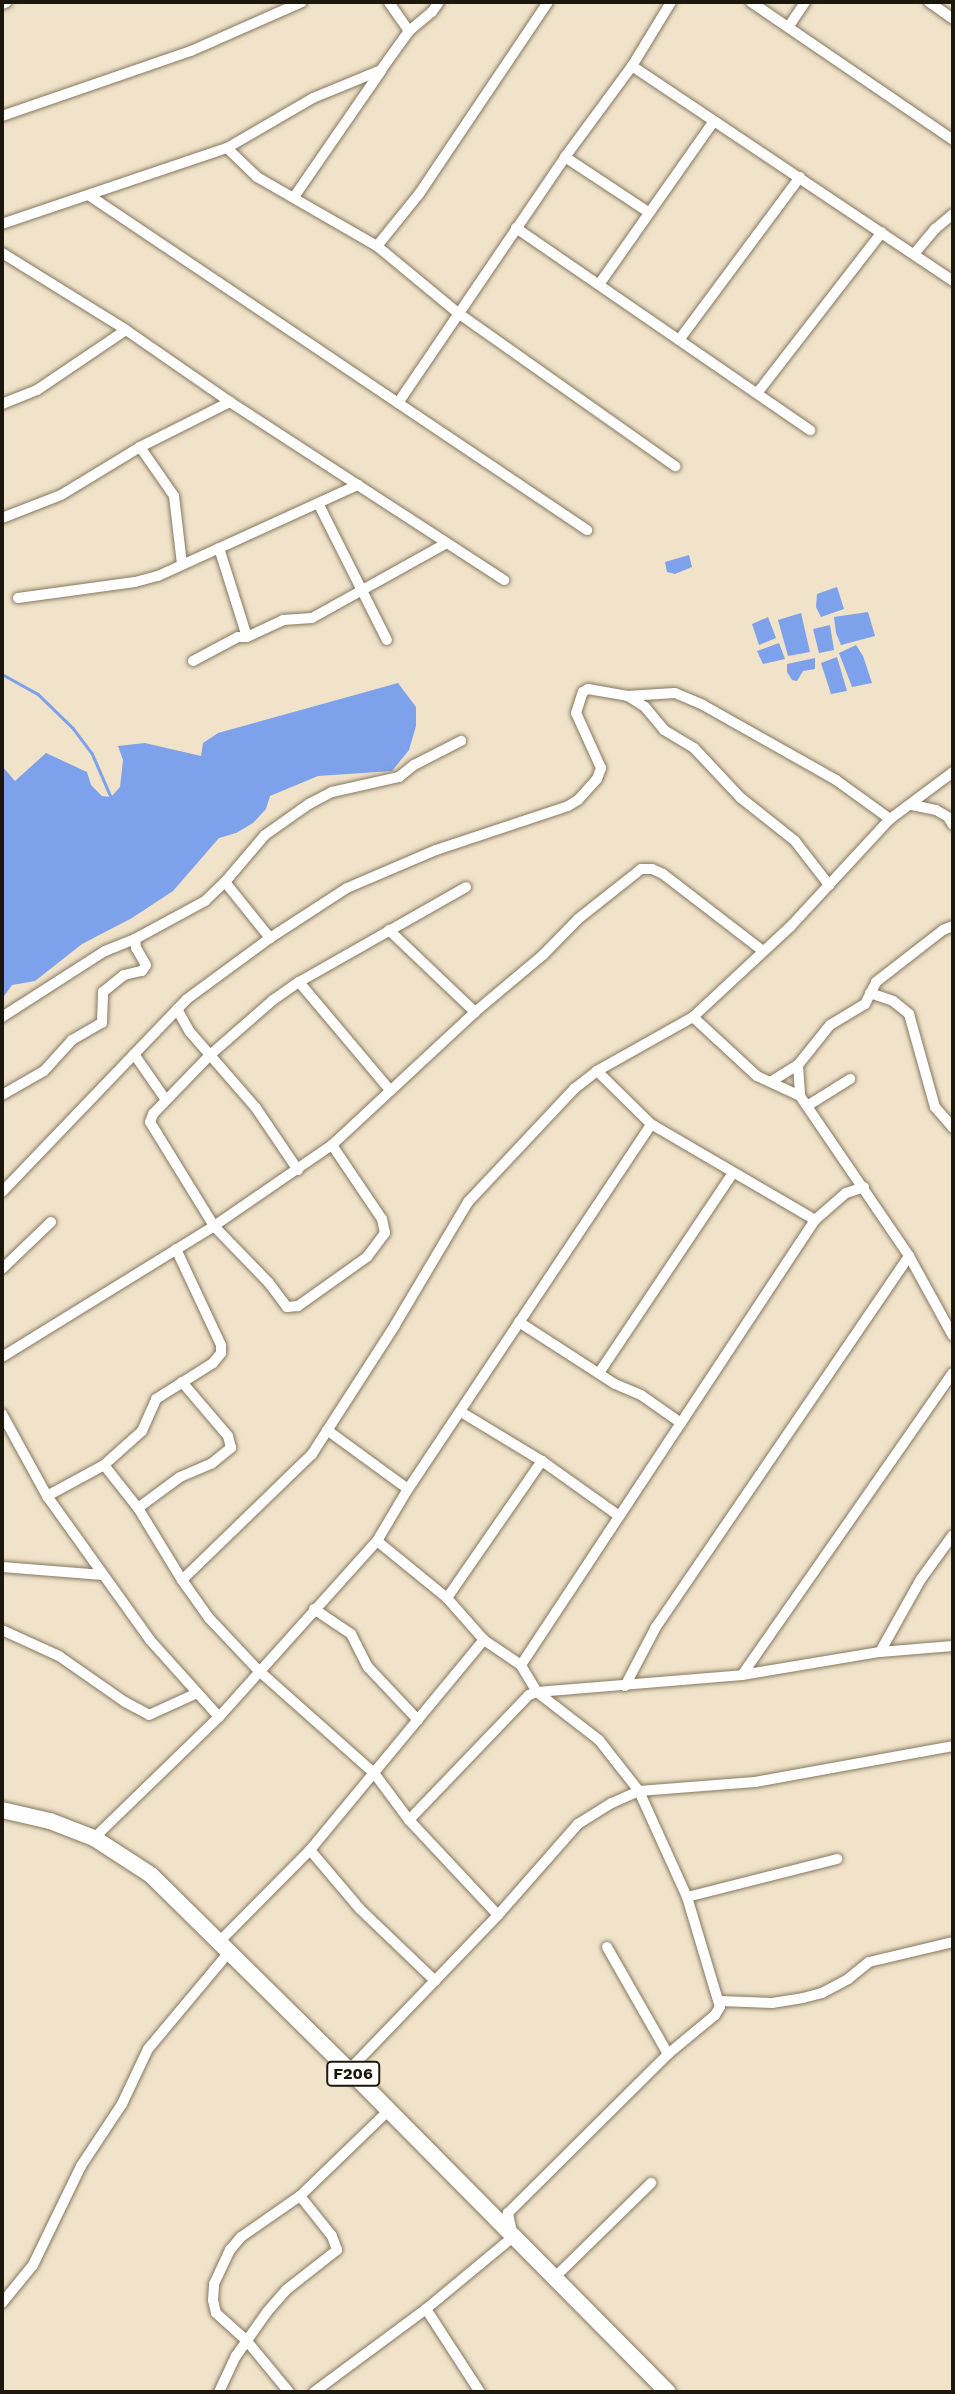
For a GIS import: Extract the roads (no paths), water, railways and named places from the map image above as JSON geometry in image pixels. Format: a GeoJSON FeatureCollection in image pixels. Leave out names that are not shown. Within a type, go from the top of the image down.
{"type":"FeatureCollection","features":[{"type":"Feature","properties":{"kind":"main road","name":"F206"},"geometry":{"type":"LineString","coordinates":[[2,1810],[50,1821],[94,1838],[151,1875],[349,2070],[668,2392]]}},
{"type":"Feature","properties":{"kind":"street"},"geometry":{"type":"LineString","coordinates":[[2,4],[7,2]]}},
{"type":"Feature","properties":{"kind":"street"},"geometry":{"type":"LineString","coordinates":[[2,116],[191,51],[302,2]]}},
{"type":"Feature","properties":{"kind":"street"},"geometry":{"type":"LineString","coordinates":[[389,2],[409,31]]}},
{"type":"Feature","properties":{"kind":"street"},"geometry":{"type":"LineString","coordinates":[[294,197],[409,31],[432,12],[439,2]]}},
{"type":"Feature","properties":{"kind":"street"},"geometry":{"type":"LineString","coordinates":[[377,246],[425,186],[548,2]]}},
{"type":"Feature","properties":{"kind":"street"},"geometry":{"type":"LineString","coordinates":[[398,403],[565,157],[632,66],[671,2]]}},
{"type":"Feature","properties":{"kind":"street"},"geometry":{"type":"LineString","coordinates":[[751,2],[953,140]]}},
{"type":"Feature","properties":{"kind":"street"},"geometry":{"type":"LineString","coordinates":[[789,26],[805,2]]}},
{"type":"Feature","properties":{"kind":"street"},"geometry":{"type":"LineString","coordinates":[[929,2],[953,19]]}},
{"type":"Feature","properties":{"kind":"street"},"geometry":{"type":"LineString","coordinates":[[632,66],[953,281]]}},
{"type":"Feature","properties":{"kind":"street"},"geometry":{"type":"LineString","coordinates":[[2,224],[227,148],[313,98],[381,70]]}},
{"type":"Feature","properties":{"kind":"street"},"geometry":{"type":"LineString","coordinates":[[600,283],[714,121]]}},
{"type":"Feature","properties":{"kind":"street"},"geometry":{"type":"LineString","coordinates":[[227,148],[257,177],[377,246],[458,313],[675,466]]}},
{"type":"Feature","properties":{"kind":"street"},"geometry":{"type":"LineString","coordinates":[[565,157],[649,212]]}},
{"type":"Feature","properties":{"kind":"street"},"geometry":{"type":"LineString","coordinates":[[680,340],[800,177]]}},
{"type":"Feature","properties":{"kind":"street"},"geometry":{"type":"LineString","coordinates":[[90,196],[587,530]]}},
{"type":"Feature","properties":{"kind":"street"},"geometry":{"type":"LineString","coordinates":[[914,254],[934,229],[953,214]]}},
{"type":"Feature","properties":{"kind":"street"},"geometry":{"type":"LineString","coordinates":[[516,228],[600,283],[810,430]]}},
{"type":"Feature","properties":{"kind":"street"},"geometry":{"type":"LineString","coordinates":[[758,392],[882,232]]}},
{"type":"Feature","properties":{"kind":"street"},"geometry":{"type":"LineString","coordinates":[[2,253],[126,330],[230,402],[504,580]]}},
{"type":"Feature","properties":{"kind":"street"},"geometry":{"type":"LineString","coordinates":[[2,404],[37,390],[126,330]]}},
{"type":"Feature","properties":{"kind":"street"},"geometry":{"type":"LineString","coordinates":[[2,519],[61,495],[140,447],[230,402]]}},
{"type":"Feature","properties":{"kind":"street"},"geometry":{"type":"LineString","coordinates":[[140,447],[174,496],[182,565]]}},
{"type":"Feature","properties":{"kind":"street"},"geometry":{"type":"LineString","coordinates":[[18,597],[135,582],[182,565],[358,485]]}},
{"type":"Feature","properties":{"kind":"street"},"geometry":{"type":"LineString","coordinates":[[318,505],[387,640]]}},
{"type":"Feature","properties":{"kind":"street"},"geometry":{"type":"LineString","coordinates":[[193,661],[238,637],[247,637],[283,620],[312,618],[447,543]]}},
{"type":"Feature","properties":{"kind":"street"},"geometry":{"type":"LineString","coordinates":[[219,548],[247,637]]}},
{"type":"Feature","properties":{"kind":"street"},"geometry":{"type":"LineString","coordinates":[[2,1192],[177,1009],[270,937],[346,888],[436,850],[568,806],[578,800],[597,779],[601,768],[576,713],[583,692],[588,689],[626,696],[675,693],[703,705],[836,780],[890,819]]}},
{"type":"Feature","properties":{"kind":"street"},"geometry":{"type":"LineString","coordinates":[[626,696],[645,707],[664,730],[694,748],[741,798],[795,841],[829,885]]}},
{"type":"Feature","properties":{"kind":"street"},"geometry":{"type":"LineString","coordinates":[[2,1017],[105,951],[135,939],[205,901],[265,835],[309,804],[332,792],[399,777],[414,765],[461,741]]}},
{"type":"Feature","properties":{"kind":"street"},"geometry":{"type":"LineString","coordinates":[[182,1580],[313,1454],[395,1325],[468,1202],[574,1089],[597,1071],[693,1017],[829,885],[890,819],[953,772]]}},
{"type":"Feature","properties":{"kind":"street"},"geometry":{"type":"LineString","coordinates":[[912,805],[936,810],[948,817],[953,825]]}},
{"type":"Feature","properties":{"kind":"street"},"geometry":{"type":"LineString","coordinates":[[2,1356],[214,1226],[332,1145],[475,1012],[543,956],[578,919],[641,869],[652,869],[663,874],[763,951]]}},
{"type":"Feature","properties":{"kind":"street"},"geometry":{"type":"LineString","coordinates":[[225,882],[270,937]]}},
{"type":"Feature","properties":{"kind":"street"},"geometry":{"type":"LineString","coordinates":[[332,1145],[382,1219],[384,1233],[367,1256],[298,1306],[287,1307],[269,1283],[214,1226],[150,1122],[153,1114],[210,1055],[299,982],[466,887]]}},
{"type":"Feature","properties":{"kind":"street"},"geometry":{"type":"LineString","coordinates":[[772,1081],[798,1065],[830,1025],[865,1004],[876,982],[943,930],[953,926]]}},
{"type":"Feature","properties":{"kind":"street"},"geometry":{"type":"LineString","coordinates":[[389,930],[475,1012]]}},
{"type":"Feature","properties":{"kind":"street"},"geometry":{"type":"LineString","coordinates":[[2,1095],[44,1071],[72,1040],[102,1023],[103,992],[124,975],[142,971],[146,965],[136,948],[135,939]]}},
{"type":"Feature","properties":{"kind":"street"},"geometry":{"type":"LineString","coordinates":[[299,982],[390,1090]]}},
{"type":"Feature","properties":{"kind":"street"},"geometry":{"type":"LineString","coordinates":[[870,993],[893,1001],[909,1014],[935,1107],[953,1128]]}},
{"type":"Feature","properties":{"kind":"street"},"geometry":{"type":"LineString","coordinates":[[177,1009],[190,1032],[256,1108],[298,1170]]}},
{"type":"Feature","properties":{"kind":"street"},"geometry":{"type":"LineString","coordinates":[[693,1017],[757,1076],[800,1096],[909,1256],[953,1336]]}},
{"type":"Feature","properties":{"kind":"street"},"geometry":{"type":"LineString","coordinates":[[134,1054],[166,1100]]}},
{"type":"Feature","properties":{"kind":"street"},"geometry":{"type":"LineString","coordinates":[[798,1065],[800,1096]]}},
{"type":"Feature","properties":{"kind":"street"},"geometry":{"type":"LineString","coordinates":[[597,1071],[651,1124],[815,1220]]}},
{"type":"Feature","properties":{"kind":"street"},"geometry":{"type":"LineString","coordinates":[[807,1106],[850,1079]]}},
{"type":"Feature","properties":{"kind":"street"},"geometry":{"type":"LineString","coordinates":[[94,1838],[219,1717],[258,1670],[377,1541],[408,1489],[651,1124]]}},
{"type":"Feature","properties":{"kind":"street"},"geometry":{"type":"LineString","coordinates":[[599,1373],[733,1172]]}},
{"type":"Feature","properties":{"kind":"street"},"geometry":{"type":"LineString","coordinates":[[521,1665],[815,1220],[846,1193],[864,1187]]}},
{"type":"Feature","properties":{"kind":"street"},"geometry":{"type":"LineString","coordinates":[[2,1269],[51,1222]]}},
{"type":"Feature","properties":{"kind":"street"},"geometry":{"type":"LineString","coordinates":[[47,1496],[104,1465],[142,1431],[156,1399],[213,1363],[221,1353],[221,1345],[176,1249]]}},
{"type":"Feature","properties":{"kind":"street"},"geometry":{"type":"LineString","coordinates":[[625,1686],[656,1627],[909,1256]]}},
{"type":"Feature","properties":{"kind":"street"},"geometry":{"type":"LineString","coordinates":[[519,1322],[615,1384],[641,1395],[681,1423]]}},
{"type":"Feature","properties":{"kind":"street"},"geometry":{"type":"LineString","coordinates":[[742,1675],[953,1373]]}},
{"type":"Feature","properties":{"kind":"street"},"geometry":{"type":"LineString","coordinates":[[138,1508],[180,1477],[211,1464],[230,1448],[228,1436],[182,1382]]}},
{"type":"Feature","properties":{"kind":"street"},"geometry":{"type":"LineString","coordinates":[[461,1412],[542,1461],[619,1516]]}},
{"type":"Feature","properties":{"kind":"street"},"geometry":{"type":"LineString","coordinates":[[2,1414],[47,1496],[103,1575],[150,1640],[219,1717]]}},
{"type":"Feature","properties":{"kind":"street"},"geometry":{"type":"LineString","coordinates":[[327,1430],[408,1489]]}},
{"type":"Feature","properties":{"kind":"street"},"geometry":{"type":"LineString","coordinates":[[446,1598],[542,1461]]}},
{"type":"Feature","properties":{"kind":"street"},"geometry":{"type":"LineString","coordinates":[[104,1465],[138,1508],[209,1618],[258,1670],[373,1773],[409,1820],[498,1914]]}},
{"type":"Feature","properties":{"kind":"street"},"geometry":{"type":"LineString","coordinates":[[880,1652],[915,1589],[953,1535]]}},
{"type":"Feature","properties":{"kind":"street"},"geometry":{"type":"LineString","coordinates":[[377,1541],[446,1598],[484,1640],[521,1665],[537,1692],[599,1740],[639,1791],[687,1897],[716,1997],[720,2001],[772,2003],[803,1998],[839,1984],[869,1962],[953,1942]]}},
{"type":"Feature","properties":{"kind":"street"},"geometry":{"type":"LineString","coordinates":[[2,1567],[103,1575]]}},
{"type":"Feature","properties":{"kind":"street"},"geometry":{"type":"LineString","coordinates":[[314,1609],[351,1634],[369,1667],[418,1720]]}},
{"type":"Feature","properties":{"kind":"street"},"geometry":{"type":"LineString","coordinates":[[2,1630],[59,1656],[125,1702],[149,1715],[197,1693]]}},
{"type":"Feature","properties":{"kind":"street"},"geometry":{"type":"LineString","coordinates":[[2,2303],[33,2265],[81,2166],[122,2104],[148,2049],[224,1947],[310,1850],[484,1640]]}},
{"type":"Feature","properties":{"kind":"street"},"geometry":{"type":"LineString","coordinates":[[409,1820],[529,1695],[537,1692],[742,1675],[880,1652],[953,1646]]}},
{"type":"Feature","properties":{"kind":"street"},"geometry":{"type":"LineString","coordinates":[[349,2070],[498,1914],[578,1824],[639,1791],[755,1782],[953,1746]]}},
{"type":"Feature","properties":{"kind":"street"},"geometry":{"type":"LineString","coordinates":[[310,1850],[360,1909],[435,1981]]}},
{"type":"Feature","properties":{"kind":"street"},"geometry":{"type":"LineString","coordinates":[[687,1897],[837,1859]]}},
{"type":"Feature","properties":{"kind":"street"},"geometry":{"type":"LineString","coordinates":[[607,1948],[668,2054]]}},
{"type":"Feature","properties":{"kind":"street"},"geometry":{"type":"LineString","coordinates":[[314,2392],[426,2309],[513,2237],[508,2213],[668,2054],[715,2015],[720,2001]]}},
{"type":"Feature","properties":{"kind":"street"},"geometry":{"type":"LineString","coordinates":[[289,2392],[247,2342],[216,2314],[214,2284],[219,2269],[242,2237],[300,2196],[388,2111]]}},
{"type":"Feature","properties":{"kind":"street"},"geometry":{"type":"LineString","coordinates":[[554,2278],[651,2183]]}},
{"type":"Feature","properties":{"kind":"street"},"geometry":{"type":"LineString","coordinates":[[219,2392],[247,2342],[286,2290],[337,2250],[332,2236],[300,2196]]}},
{"type":"Feature","properties":{"kind":"street"},"geometry":{"type":"LineString","coordinates":[[426,2309],[480,2392]]}},
{"type":"Feature","properties":{"kind":"water"},"geometry":{"type":"Polygon","coordinates":[[[689,555],[692,567],[675,574],[667,572],[665,562],[689,555]]]}},
{"type":"Feature","properties":{"kind":"water"},"geometry":{"type":"Polygon","coordinates":[[[837,587],[844,609],[821,617],[816,607],[817,594],[837,587]]]}},
{"type":"Feature","properties":{"kind":"water"},"geometry":{"type":"Polygon","coordinates":[[[868,612],[875,636],[841,645],[834,617],[868,612]]]}},
{"type":"Feature","properties":{"kind":"water"},"geometry":{"type":"Polygon","coordinates":[[[801,613],[810,652],[788,656],[778,620],[801,613]]]}},
{"type":"Feature","properties":{"kind":"water"},"geometry":{"type":"Polygon","coordinates":[[[768,617],[776,638],[759,645],[752,624],[768,617]]]}},
{"type":"Feature","properties":{"kind":"water"},"geometry":{"type":"Polygon","coordinates":[[[830,625],[834,650],[819,653],[813,629],[830,625]]]}},
{"type":"Feature","properties":{"kind":"water"},"geometry":{"type":"Polygon","coordinates":[[[779,643],[785,659],[763,664],[757,651],[779,643]]]}},
{"type":"Feature","properties":{"kind":"water"},"geometry":{"type":"Polygon","coordinates":[[[856,645],[863,656],[872,683],[852,687],[839,653],[856,645]]]}},
{"type":"Feature","properties":{"kind":"water"},"geometry":{"type":"Polygon","coordinates":[[[837,657],[847,691],[831,694],[821,663],[837,657]]]}},
{"type":"Feature","properties":{"kind":"water"},"geometry":{"type":"Polygon","coordinates":[[[815,658],[815,669],[803,671],[797,681],[792,680],[787,672],[787,664],[815,658]]]}},
{"type":"Feature","properties":{"kind":"water"},"geometry":{"type":"Polygon","coordinates":[[[398,683],[416,707],[416,726],[409,750],[392,771],[318,776],[270,796],[266,809],[253,823],[236,833],[219,838],[173,891],[132,918],[82,944],[35,981],[12,985],[2,999],[2,766],[15,781],[46,753],[87,772],[91,785],[102,796],[111,797],[120,787],[123,760],[118,746],[145,743],[201,756],[203,743],[218,733],[398,683]]]}},
{"type":"Feature","properties":{"kind":"waterway"},"geometry":{"type":"LineString","coordinates":[[2,674],[38,694],[73,728],[92,753],[111,797]]}}]}
